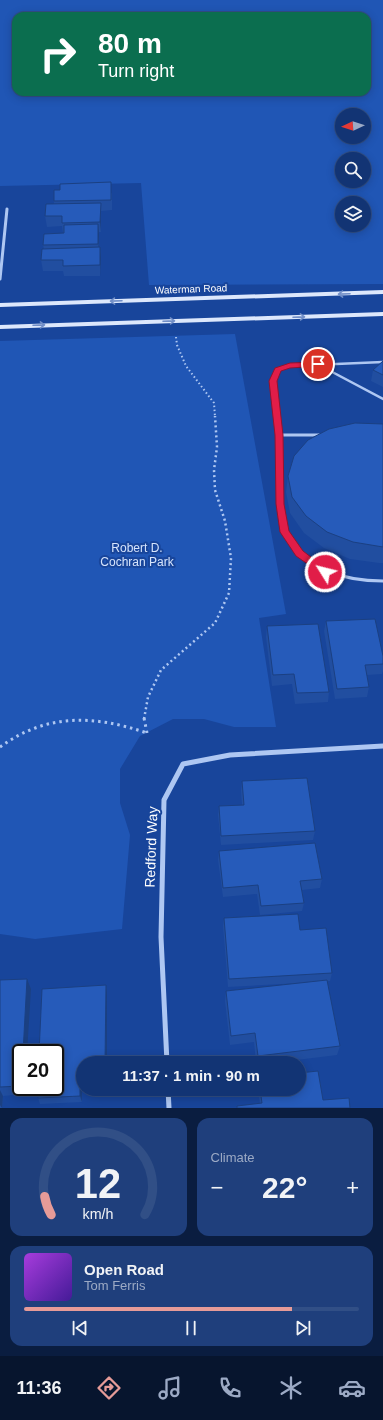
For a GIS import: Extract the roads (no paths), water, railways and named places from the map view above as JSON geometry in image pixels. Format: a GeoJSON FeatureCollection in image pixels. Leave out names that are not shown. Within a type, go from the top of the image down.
{"type":"FeatureCollection","features":[{"type":"Feature","properties":{"kind":"street"},"geometry":{"type":"LineString","coordinates":[[0,280],[7,209]]}},
{"type":"Feature","properties":{"kind":"street","name":"Waterman Road"},"geometry":{"type":"LineString","coordinates":[[0,305],[383,292]]}},
{"type":"Feature","properties":{"kind":"street"},"geometry":{"type":"LineString","coordinates":[[0,327],[383,314]]}},
{"type":"Feature","properties":{"kind":"street","name":"Redford Way"},"geometry":{"type":"LineString","coordinates":[[167,1056],[161,937],[164,800],[183,764],[230,755],[383,746]]}},
{"type":"Feature","properties":{"kind":"street"},"geometry":{"type":"LineString","coordinates":[[168,1096],[169,1108]]}},
{"type":"Feature","properties":{"kind":"lane"},"geometry":{"type":"LineString","coordinates":[[383,362],[290,366],[278,370],[273,381],[279,435],[280,504],[284,532],[299,554],[325,572],[367,581],[383,581]]}},
{"type":"Feature","properties":{"kind":"lane"},"geometry":{"type":"LineString","coordinates":[[318,364],[383,399]]}},
{"type":"Feature","properties":{"kind":"lane"},"geometry":{"type":"LineString","coordinates":[[279,435],[327,436]]}},
{"type":"Feature","properties":{"kind":"park label","name":"Robert D. Cochran Park"},"geometry":{"type":"Point","coordinates":[137,555]}}]}
